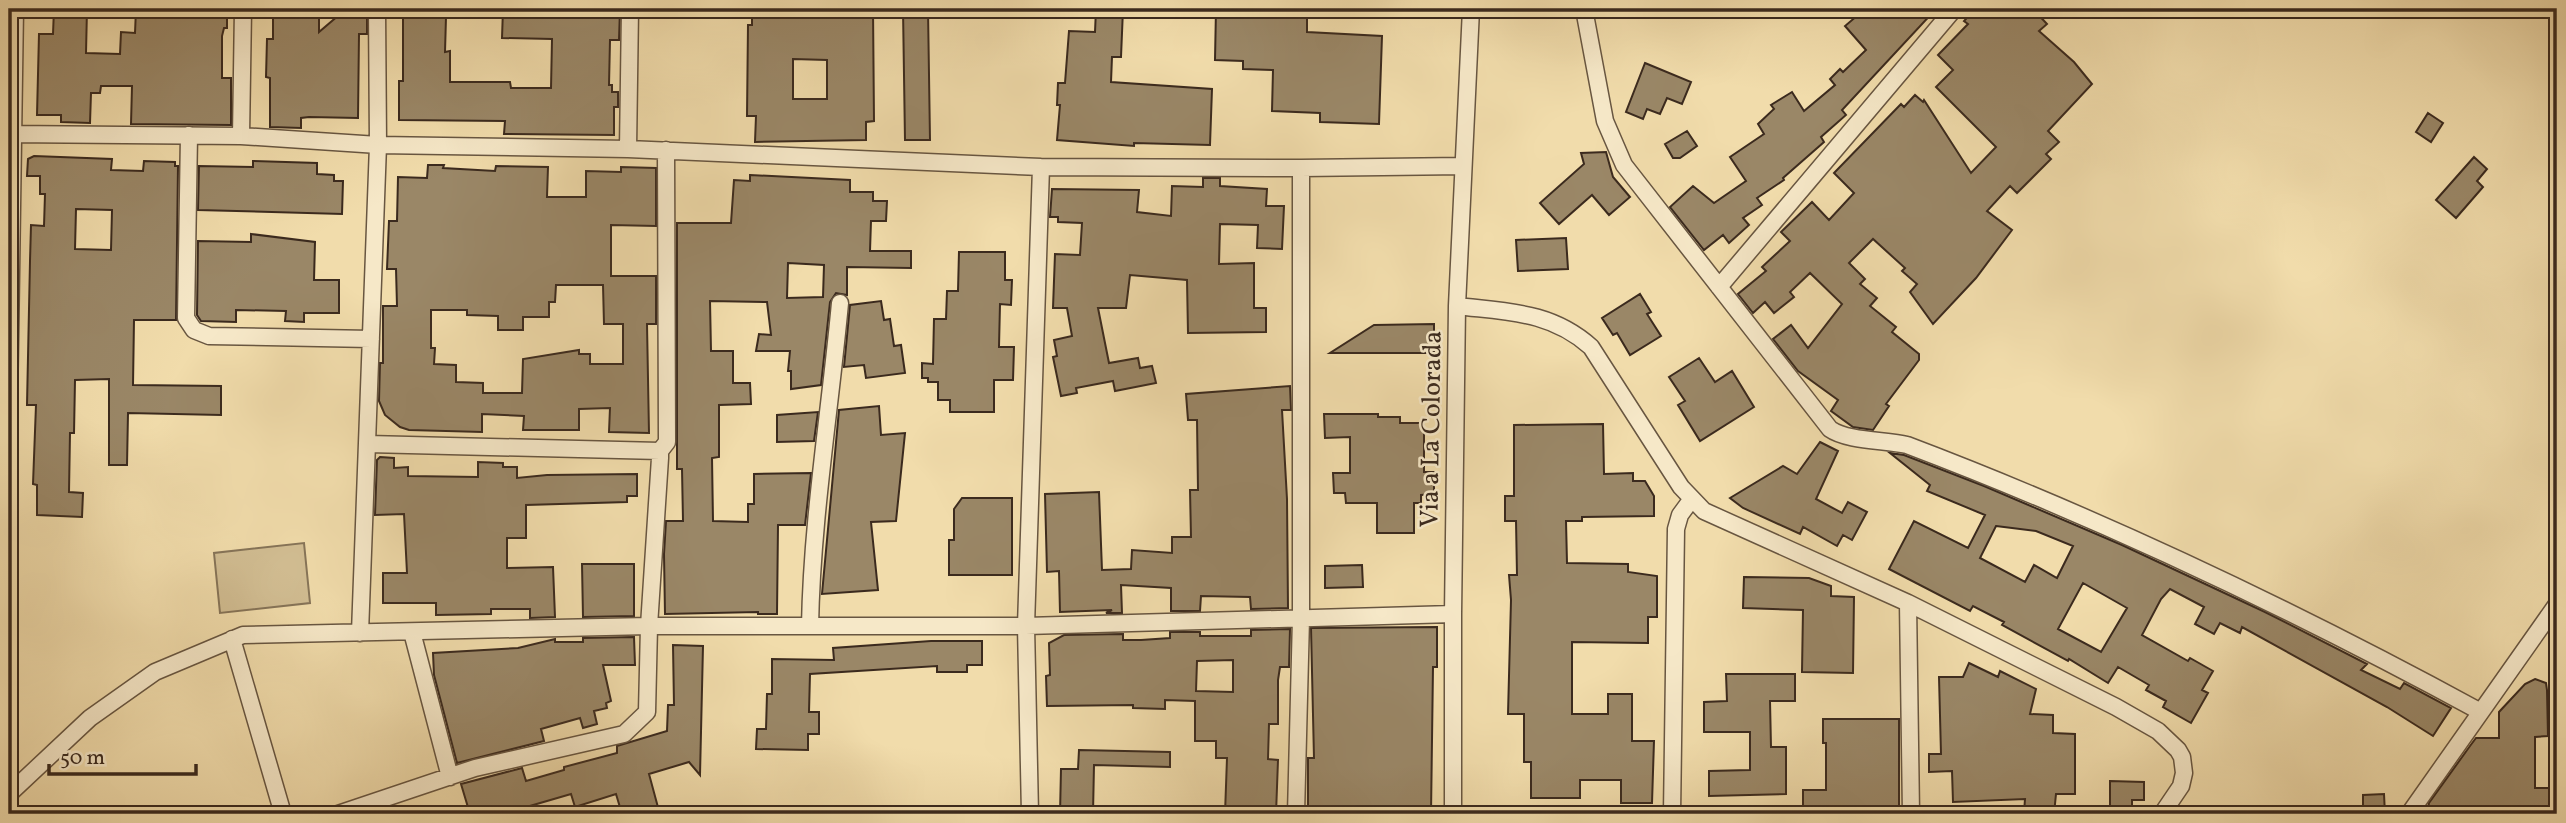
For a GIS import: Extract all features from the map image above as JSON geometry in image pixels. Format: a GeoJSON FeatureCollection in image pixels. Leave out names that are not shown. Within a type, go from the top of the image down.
{"type":"FeatureCollection","features":[{"type":"Feature","properties":{"kind":"street"},"geometry":{"type":"LineString","coordinates":[[9,394],[15,9]]}},
{"type":"Feature","properties":{"kind":"street"},"geometry":{"type":"LineString","coordinates":[[241,136],[243,9]]}},
{"type":"Feature","properties":{"kind":"street"},"geometry":{"type":"LineString","coordinates":[[360,633],[378,145],[377,9]]}},
{"type":"Feature","properties":{"kind":"street"},"geometry":{"type":"LineString","coordinates":[[628,149],[630,9]]}},
{"type":"Feature","properties":{"kind":"street","name":"Via a La Colorada"},"geometry":{"type":"LineString","coordinates":[[1463,9],[1469,45]]}},
{"type":"Feature","properties":{"kind":"street","name":"Via a La Colorada"},"geometry":{"type":"LineString","coordinates":[[1453,814],[1452,614],[1457,306],[1471,9]]}},
{"type":"Feature","properties":{"kind":"street"},"geometry":{"type":"LineString","coordinates":[[1584,9],[1600,100],[1618,153],[1659,212],[1824,424],[1836,433],[1851,438],[1878,439],[1907,445],[2082,514],[2215,575],[2481,712]]}},
{"type":"Feature","properties":{"kind":"street"},"geometry":{"type":"LineString","coordinates":[[1719,287],[1954,9]]}},
{"type":"Feature","properties":{"kind":"street"},"geometry":{"type":"LineString","coordinates":[[11,134],[241,136],[378,145],[666,150],[1041,167],[1463,166]]}},
{"type":"Feature","properties":{"kind":"street"},"geometry":{"type":"LineString","coordinates":[[189,135],[186,318],[194,330],[209,336],[371,339]]}},
{"type":"Feature","properties":{"kind":"street"},"geometry":{"type":"LineString","coordinates":[[338,814],[475,768],[624,734],[647,712],[649,626],[660,451],[667,442],[666,150]]}},
{"type":"Feature","properties":{"kind":"street"},"geometry":{"type":"LineString","coordinates":[[1031,814],[1026,626],[1041,167]]}},
{"type":"Feature","properties":{"kind":"street"},"geometry":{"type":"LineString","coordinates":[[1296,814],[1301,618],[1301,168]]}},
{"type":"Feature","properties":{"kind":"street"},"geometry":{"type":"LineString","coordinates":[[810,626],[812,545],[833,380],[839,303]]}},
{"type":"Feature","properties":{"kind":"street"},"geometry":{"type":"LineString","coordinates":[[1457,306],[1534,316],[1562,325],[1577,335],[1591,347],[1636,420],[1691,500],[1716,518],[1742,527],[1908,603],[2116,707],[2158,731],[2178,750],[2185,772],[2181,786],[2162,814]]}},
{"type":"Feature","properties":{"kind":"street"},"geometry":{"type":"LineString","coordinates":[[368,444],[660,451]]}},
{"type":"Feature","properties":{"kind":"street"},"geometry":{"type":"LineString","coordinates":[[1672,814],[1676,529],[1680,515],[1691,500]]}},
{"type":"Feature","properties":{"kind":"street"},"geometry":{"type":"LineString","coordinates":[[1908,603],[1911,814]]}},
{"type":"Feature","properties":{"kind":"street"},"geometry":{"type":"LineString","coordinates":[[2409,814],[2557,604],[2557,607]]}},
{"type":"Feature","properties":{"kind":"street"},"geometry":{"type":"LineString","coordinates":[[9,794],[90,718],[155,672],[243,635],[649,626],[1026,626],[1452,614]]}},
{"type":"Feature","properties":{"kind":"street"},"geometry":{"type":"LineString","coordinates":[[412,632],[450,777]]}},
{"type":"Feature","properties":{"kind":"street"},"geometry":{"type":"LineString","coordinates":[[232,639],[283,814]]}},
{"type":"Feature","properties":{"kind":"shaded area"},"geometry":{"type":"Polygon","coordinates":[[[304,543],[310,603],[220,613],[214,553],[304,543]]]}},
{"type":"Feature","properties":{"kind":"building"},"geometry":{"type":"Polygon","coordinates":[[[54,9],[87,9],[86,53],[120,54],[121,32],[135,33],[136,9],[227,9],[227,28],[224,28],[222,36],[222,78],[231,78],[231,125],[131,124],[132,86],[101,86],[100,93],[91,93],[90,123],[61,122],[61,115],[37,115],[39,34],[53,34],[54,9]]]}},
{"type":"Feature","properties":{"kind":"building"},"geometry":{"type":"Polygon","coordinates":[[[273,9],[319,9],[319,32],[346,9],[367,9],[367,34],[359,34],[358,118],[309,117],[301,118],[301,128],[270,127],[270,78],[266,77],[267,39],[273,39],[273,9]]]}},
{"type":"Feature","properties":{"kind":"building"},"geometry":{"type":"Polygon","coordinates":[[[403,9],[438,9],[438,17],[446,17],[445,52],[450,51],[450,82],[510,82],[511,88],[551,88],[552,39],[502,38],[503,9],[620,9],[619,40],[610,40],[609,85],[612,85],[612,92],[618,92],[618,107],[614,107],[614,135],[504,134],[505,121],[399,120],[399,81],[403,81],[403,9]]]}},
{"type":"Feature","properties":{"kind":"building"},"geometry":{"type":"Polygon","coordinates":[[[752,9],[873,9],[874,121],[866,122],[866,140],[755,142],[756,116],[747,116],[748,25],[752,25],[752,9]],[[793,59],[793,99],[827,99],[827,60],[793,59]]]}},
{"type":"Feature","properties":{"kind":"building"},"geometry":{"type":"Polygon","coordinates":[[[903,9],[928,9],[930,140],[905,140],[903,9]]]}},
{"type":"Feature","properties":{"kind":"building"},"geometry":{"type":"Polygon","coordinates":[[[1096,9],[1123,9],[1121,57],[1112,57],[1111,82],[1212,89],[1210,145],[1134,143],[1134,146],[1057,140],[1060,105],[1057,105],[1058,83],[1065,83],[1069,31],[1095,32],[1096,9]]]}},
{"type":"Feature","properties":{"kind":"building"},"geometry":{"type":"Polygon","coordinates":[[[1216,9],[1307,9],[1307,32],[1382,36],[1379,124],[1320,122],[1320,113],[1272,111],[1273,70],[1243,69],[1243,61],[1215,60],[1216,9]]]}},
{"type":"Feature","properties":{"kind":"building"},"geometry":{"type":"Polygon","coordinates":[[[1865,9],[1936,9],[1842,110],[1846,115],[1821,137],[1824,142],[1783,178],[1784,180],[1757,198],[1762,205],[1743,218],[1749,225],[1729,243],[1723,235],[1704,250],[1670,207],[1693,186],[1714,203],[1746,181],[1730,157],[1764,134],[1758,124],[1774,109],[1771,105],[1792,92],[1804,111],[1835,85],[1830,79],[1840,69],[1843,72],[1866,50],[1845,26],[1865,9]]]}},
{"type":"Feature","properties":{"kind":"building"},"geometry":{"type":"Polygon","coordinates":[[[1975,9],[2033,9],[2047,24],[2039,31],[2074,62],[2092,84],[2048,131],[2059,142],[2046,154],[2051,159],[2017,193],[2010,186],[1987,211],[2012,230],[1976,278],[1933,324],[1910,292],[1917,284],[1902,271],[1905,268],[1873,239],[1849,263],[1865,279],[1860,284],[1877,298],[1870,306],[1896,327],[1892,332],[1919,354],[1919,360],[1886,404],[1889,406],[1873,430],[1853,427],[1831,411],[1838,400],[1798,371],[1773,339],[1791,325],[1808,348],[1842,304],[1810,273],[1790,292],[1794,297],[1774,313],[1765,302],[1753,313],[1738,294],[1766,271],[1762,267],[1790,241],[1781,232],[1812,202],[1829,220],[1854,193],[1834,173],[1901,104],[1904,107],[1915,95],[1923,102],[1924,100],[1971,173],[1996,147],[1936,87],[1953,70],[1938,55],[1968,24],[1964,21],[1975,9]]]}},
{"type":"Feature","properties":{"kind":"building"},"geometry":{"type":"Polygon","coordinates":[[[1645,63],[1691,82],[1682,104],[1667,98],[1660,114],[1647,109],[1643,119],[1626,112],[1645,63]]]}},
{"type":"Feature","properties":{"kind":"building"},"geometry":{"type":"Polygon","coordinates":[[[2428,113],[2443,123],[2431,142],[2416,132],[2428,113]]]}},
{"type":"Feature","properties":{"kind":"building"},"geometry":{"type":"Polygon","coordinates":[[[1687,131],[1697,146],[1680,158],[1673,158],[1665,144],[1687,131]]]}},
{"type":"Feature","properties":{"kind":"building"},"geometry":{"type":"Polygon","coordinates":[[[1606,152],[1613,177],[1630,197],[1609,215],[1592,195],[1559,224],[1540,203],[1584,164],[1581,153],[1606,152]]]}},
{"type":"Feature","properties":{"kind":"building"},"geometry":{"type":"Polygon","coordinates":[[[34,156],[112,159],[111,170],[143,171],[144,161],[175,162],[175,166],[178,166],[176,320],[134,320],[133,385],[221,386],[221,415],[128,413],[127,465],[109,465],[109,379],[75,380],[74,433],[70,433],[69,492],[83,493],[82,517],[37,515],[37,485],[33,484],[36,405],[27,405],[30,261],[31,225],[44,226],[45,194],[40,194],[40,176],[27,176],[28,159],[34,156]],[[76,209],[75,249],[111,250],[112,210],[76,209]]]}},
{"type":"Feature","properties":{"kind":"building"},"geometry":{"type":"Polygon","coordinates":[[[2474,157],[2487,169],[2477,181],[2483,187],[2456,218],[2436,200],[2474,157]]]}},
{"type":"Feature","properties":{"kind":"building"},"geometry":{"type":"Polygon","coordinates":[[[253,161],[317,163],[317,174],[334,175],[334,181],[343,181],[342,214],[198,210],[199,166],[253,167],[253,161]]]}},
{"type":"Feature","properties":{"kind":"building"},"geometry":{"type":"Polygon","coordinates":[[[428,165],[495,171],[496,166],[548,167],[547,197],[586,197],[586,171],[621,172],[621,167],[656,168],[656,226],[611,225],[611,276],[656,276],[656,324],[647,324],[649,433],[609,432],[610,408],[579,409],[579,430],[523,430],[524,416],[482,414],[482,432],[409,430],[400,427],[385,415],[379,401],[380,363],[383,363],[383,306],[397,306],[396,269],[387,269],[389,221],[397,221],[398,177],[427,178],[428,165]],[[556,285],[555,302],[549,302],[549,317],[523,317],[523,330],[498,330],[498,316],[467,315],[467,310],[431,310],[431,348],[435,348],[434,364],[456,365],[456,382],[483,383],[483,393],[522,393],[523,359],[579,350],[579,354],[590,354],[590,364],[623,364],[623,324],[604,324],[603,285],[556,285]]]}},
{"type":"Feature","properties":{"kind":"building"},"geometry":{"type":"Polygon","coordinates":[[[750,175],[850,180],[850,192],[873,192],[873,201],[887,201],[886,221],[871,221],[870,251],[911,251],[911,268],[847,267],[847,295],[836,293],[830,302],[821,385],[791,389],[791,371],[788,371],[790,351],[756,351],[759,334],[771,335],[767,302],[710,301],[711,351],[733,351],[733,383],[750,383],[751,404],[719,405],[719,457],[712,458],[713,521],[748,522],[748,504],[754,504],[754,474],[811,473],[805,525],[778,525],[777,614],[665,614],[666,521],[683,521],[682,469],[677,469],[677,223],[731,223],[734,180],[750,181],[750,175]],[[788,263],[787,298],[823,297],[824,265],[788,263]]]}},
{"type":"Feature","properties":{"kind":"building"},"geometry":{"type":"Polygon","coordinates":[[[1203,178],[1220,178],[1220,186],[1267,189],[1266,206],[1284,206],[1282,249],[1257,248],[1258,225],[1220,224],[1219,264],[1254,263],[1254,308],[1266,308],[1266,332],[1188,333],[1187,280],[1130,275],[1126,308],[1098,308],[1109,363],[1138,358],[1140,368],[1152,366],[1156,383],[1115,391],[1113,381],[1076,388],[1077,393],[1061,396],[1053,357],[1057,356],[1054,340],[1072,336],[1067,308],[1053,308],[1055,254],[1080,255],[1082,223],[1058,222],[1058,217],[1050,217],[1052,189],[1139,190],[1137,212],[1171,216],[1172,186],[1203,187],[1203,178]]]}},
{"type":"Feature","properties":{"kind":"building"},"geometry":{"type":"Polygon","coordinates":[[[251,234],[315,242],[314,280],[339,280],[339,313],[304,313],[304,322],[285,321],[286,311],[236,310],[236,322],[201,321],[197,315],[198,241],[251,242],[251,234]]]}},
{"type":"Feature","properties":{"kind":"building"},"geometry":{"type":"Polygon","coordinates":[[[1566,238],[1568,269],[1518,271],[1516,240],[1566,238]]]}},
{"type":"Feature","properties":{"kind":"building"},"geometry":{"type":"Polygon","coordinates":[[[959,252],[1005,252],[1005,280],[1012,280],[1011,305],[1000,304],[999,347],[1014,347],[1013,380],[994,380],[994,412],[950,412],[950,400],[938,400],[938,382],[928,382],[928,378],[922,378],[922,363],[933,364],[934,319],[946,319],[947,291],[958,291],[959,252]]]}},
{"type":"Feature","properties":{"kind":"building"},"geometry":{"type":"Polygon","coordinates":[[[1640,294],[1651,312],[1647,314],[1661,336],[1630,355],[1617,333],[1613,335],[1602,318],[1640,294]]]}},
{"type":"Feature","properties":{"kind":"building"},"geometry":{"type":"Polygon","coordinates":[[[881,301],[884,320],[890,319],[894,346],[901,345],[905,373],[866,378],[864,365],[844,367],[850,305],[881,301]]]}},
{"type":"Feature","properties":{"kind":"building"},"geometry":{"type":"Polygon","coordinates":[[[1434,324],[1434,353],[1330,353],[1374,325],[1434,324]]]}},
{"type":"Feature","properties":{"kind":"building"},"geometry":{"type":"Polygon","coordinates":[[[1699,358],[1715,382],[1732,371],[1754,407],[1700,441],[1678,405],[1685,401],[1669,377],[1699,358]]]}},
{"type":"Feature","properties":{"kind":"building"},"geometry":{"type":"Polygon","coordinates":[[[1290,386],[1291,410],[1282,410],[1287,499],[1288,608],[1251,609],[1250,597],[1201,596],[1200,611],[1171,611],[1171,588],[1121,585],[1122,613],[1106,613],[1112,610],[1060,612],[1059,571],[1047,572],[1045,494],[1099,492],[1102,570],[1131,569],[1132,550],[1172,553],[1172,537],[1191,537],[1190,490],[1198,490],[1197,420],[1188,420],[1186,394],[1290,386]]]}},
{"type":"Feature","properties":{"kind":"building"},"geometry":{"type":"Polygon","coordinates":[[[879,406],[881,435],[905,433],[896,521],[871,522],[878,590],[822,594],[839,410],[879,406]]]}},
{"type":"Feature","properties":{"kind":"building"},"geometry":{"type":"Polygon","coordinates":[[[818,412],[814,441],[777,442],[777,415],[818,412]]]}},
{"type":"Feature","properties":{"kind":"building"},"geometry":{"type":"Polygon","coordinates":[[[1324,414],[1378,414],[1378,417],[1400,417],[1400,423],[1424,423],[1424,472],[1434,472],[1434,494],[1421,495],[1421,503],[1414,503],[1414,533],[1377,533],[1377,503],[1346,503],[1345,493],[1334,493],[1333,473],[1350,473],[1350,437],[1325,438],[1324,414]]]}},
{"type":"Feature","properties":{"kind":"building"},"geometry":{"type":"Polygon","coordinates":[[[1603,424],[1604,474],[1633,473],[1633,481],[1645,481],[1654,496],[1654,516],[1582,517],[1582,521],[1566,521],[1567,563],[1628,564],[1628,572],[1657,576],[1657,617],[1648,617],[1648,643],[1572,642],[1572,714],[1608,714],[1608,694],[1632,694],[1632,741],[1654,741],[1652,803],[1621,803],[1621,780],[1580,780],[1580,798],[1531,798],[1531,762],[1524,762],[1524,714],[1508,714],[1511,600],[1509,575],[1517,575],[1516,521],[1505,521],[1505,496],[1514,496],[1514,425],[1603,424]]]}},
{"type":"Feature","properties":{"kind":"building"},"geometry":{"type":"Polygon","coordinates":[[[1820,442],[1838,451],[1816,499],[1842,513],[1848,502],[1867,512],[1852,540],[1843,535],[1837,546],[1803,527],[1800,534],[1743,508],[1730,498],[1783,466],[1797,474],[1820,442]]]}},
{"type":"Feature","properties":{"kind":"building"},"geometry":{"type":"Polygon","coordinates":[[[1890,453],[1904,455],[1984,486],[2122,545],[2265,612],[2367,664],[2361,670],[2400,689],[2404,683],[2451,708],[2433,736],[2387,707],[2242,627],[2240,633],[2220,623],[2214,634],[2195,624],[2204,607],[2170,589],[2161,599],[2142,635],[2188,661],[2190,658],[2213,671],[2202,690],[2208,693],[2191,723],[2163,707],[2166,701],[2146,690],[2149,685],[2118,667],[2108,683],[2069,659],[2068,661],[2002,625],[2004,622],[1973,606],[1970,611],[1889,569],[1914,521],[1968,548],[1985,515],[1927,491],[1930,485],[1890,453]],[[1996,526],[1980,558],[2025,582],[2034,565],[2057,578],[2073,546],[2036,531],[1996,526]],[[2083,583],[2058,629],[2101,652],[2127,608],[2083,583]]]}},
{"type":"Feature","properties":{"kind":"building"},"geometry":{"type":"Polygon","coordinates":[[[380,457],[394,458],[394,468],[408,467],[408,476],[478,477],[478,462],[503,463],[503,467],[517,467],[517,478],[637,474],[637,496],[627,496],[627,502],[526,505],[526,538],[507,538],[507,568],[553,567],[555,617],[530,618],[530,609],[491,609],[491,614],[436,615],[436,603],[383,603],[383,573],[407,573],[404,514],[375,515],[377,460],[380,457]]]}},
{"type":"Feature","properties":{"kind":"building"},"geometry":{"type":"Polygon","coordinates":[[[962,498],[1012,498],[1012,575],[949,575],[949,540],[954,540],[954,509],[962,498]]]}},
{"type":"Feature","properties":{"kind":"building"},"geometry":{"type":"Polygon","coordinates":[[[582,564],[634,564],[634,616],[583,617],[582,564]]]}},
{"type":"Feature","properties":{"kind":"building"},"geometry":{"type":"Polygon","coordinates":[[[1362,565],[1363,587],[1325,588],[1325,566],[1362,565]]]}},
{"type":"Feature","properties":{"kind":"building"},"geometry":{"type":"Polygon","coordinates":[[[1744,577],[1809,578],[1831,586],[1831,596],[1854,597],[1853,673],[1802,672],[1803,610],[1743,608],[1744,577]]]}},
{"type":"Feature","properties":{"kind":"building"},"geometry":{"type":"Polygon","coordinates":[[[1437,627],[1437,667],[1433,667],[1431,814],[1308,814],[1308,758],[1314,758],[1311,628],[1437,627]]]}},
{"type":"Feature","properties":{"kind":"building"},"geometry":{"type":"Polygon","coordinates":[[[1290,629],[1289,667],[1280,667],[1278,680],[1278,724],[1269,724],[1268,759],[1278,760],[1276,814],[1225,814],[1227,758],[1216,758],[1216,741],[1195,741],[1195,701],[1165,700],[1165,709],[1133,708],[1133,705],[1047,706],[1049,643],[1064,635],[1123,634],[1123,640],[1141,640],[1170,638],[1170,632],[1200,632],[1200,636],[1251,636],[1251,630],[1290,629]],[[1233,660],[1197,661],[1196,691],[1233,692],[1233,660]]]}},
{"type":"Feature","properties":{"kind":"building"},"geometry":{"type":"Polygon","coordinates":[[[634,637],[635,665],[603,665],[611,701],[606,703],[607,708],[594,711],[597,724],[583,728],[580,718],[541,729],[544,741],[457,763],[434,675],[433,653],[518,648],[555,639],[555,642],[583,642],[583,638],[634,637]]]}},
{"type":"Feature","properties":{"kind":"building"},"geometry":{"type":"Polygon","coordinates":[[[931,641],[982,641],[982,665],[967,665],[967,672],[937,672],[937,666],[810,674],[809,712],[819,712],[819,734],[808,734],[808,750],[756,749],[757,729],[766,729],[767,694],[772,694],[772,659],[834,660],[833,648],[931,641]]]}},
{"type":"Feature","properties":{"kind":"building"},"geometry":{"type":"Polygon","coordinates":[[[673,645],[703,646],[700,775],[689,762],[649,774],[659,811],[648,814],[622,814],[616,794],[575,807],[571,794],[523,808],[525,814],[470,814],[461,784],[522,768],[526,781],[564,770],[564,767],[617,753],[617,746],[667,731],[668,705],[674,705],[673,645]]]}},
{"type":"Feature","properties":{"kind":"building"},"geometry":{"type":"Polygon","coordinates":[[[1969,663],[1998,677],[2000,671],[2036,689],[2030,714],[2053,715],[2053,733],[2075,734],[2075,794],[2056,794],[2054,814],[2024,813],[2025,799],[1953,802],[1952,771],[1929,772],[1929,754],[1941,754],[1939,677],[1963,677],[1969,663]]]}},
{"type":"Feature","properties":{"kind":"building"},"geometry":{"type":"Polygon","coordinates":[[[1726,674],[1795,674],[1795,701],[1770,701],[1771,747],[1786,747],[1786,794],[1709,796],[1709,771],[1750,770],[1750,732],[1704,732],[1704,702],[1727,701],[1726,674]]]}},
{"type":"Feature","properties":{"kind":"building"},"geometry":{"type":"Polygon","coordinates":[[[2535,679],[2546,683],[2548,736],[2535,737],[2535,788],[2549,788],[2549,814],[2427,814],[2429,803],[2476,738],[2499,738],[2499,712],[2525,684],[2535,679]]]}},
{"type":"Feature","properties":{"kind":"building"},"geometry":{"type":"Polygon","coordinates":[[[1823,719],[1899,719],[1899,814],[1831,814],[1831,806],[1803,806],[1803,790],[1826,790],[1823,719]]]}},
{"type":"Feature","properties":{"kind":"building"},"geometry":{"type":"Polygon","coordinates":[[[1079,750],[1170,752],[1170,767],[1094,765],[1093,814],[1060,814],[1061,769],[1078,769],[1079,750]]]}},
{"type":"Feature","properties":{"kind":"building"},"geometry":{"type":"Polygon","coordinates":[[[2110,781],[2144,782],[2144,800],[2132,800],[2132,814],[2110,814],[2110,781]]]}},
{"type":"Feature","properties":{"kind":"building"},"geometry":{"type":"Polygon","coordinates":[[[2384,794],[2385,814],[2363,814],[2363,795],[2384,794]]]}}]}
